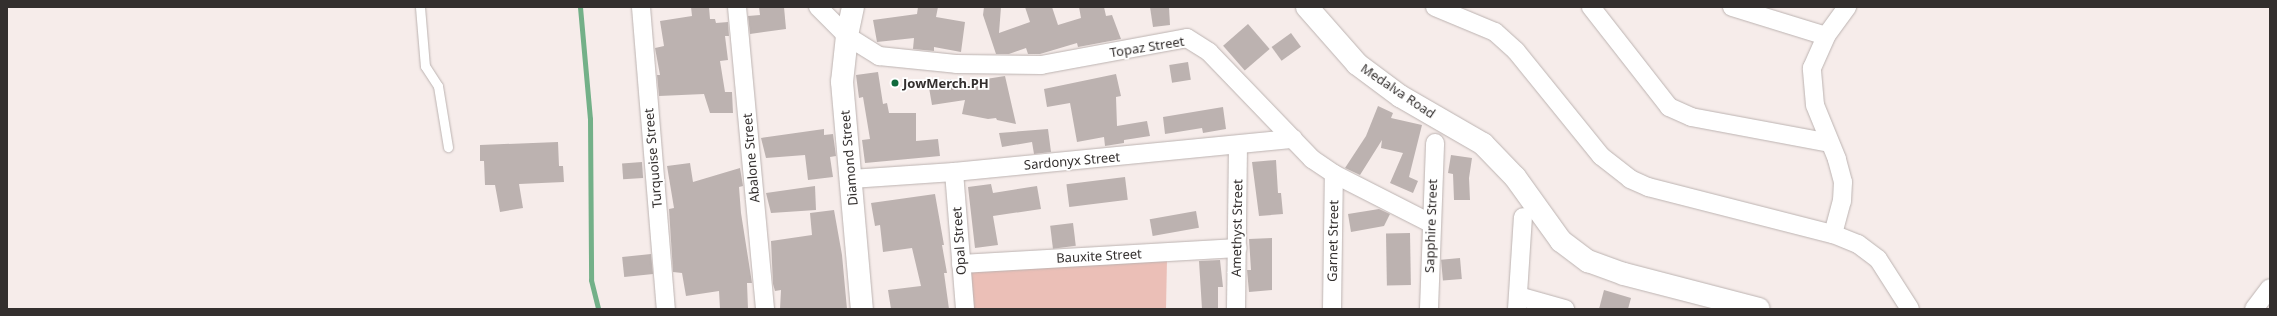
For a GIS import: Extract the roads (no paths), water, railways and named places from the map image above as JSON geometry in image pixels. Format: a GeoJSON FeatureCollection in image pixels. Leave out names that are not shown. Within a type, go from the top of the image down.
{"type":"FeatureCollection","features":[{"type":"Feature","properties":{"kind":"street","name":"Turquoise Street"},"geometry":{"type":"LineString","coordinates":[[641,7],[666,309]]}},
{"type":"Feature","properties":{"kind":"street","name":"Abalone Street"},"geometry":{"type":"LineString","coordinates":[[737,7],[765,309]]}},
{"type":"Feature","properties":{"kind":"street","name":"Topaz Street"},"geometry":{"type":"LineString","coordinates":[[818,7],[847,36],[879,56],[956,64],[1041,65],[1188,38],[1209,52],[1312,159],[1334,174],[1430,223]]}},
{"type":"Feature","properties":{"kind":"street","name":"Diamond Street"},"geometry":{"type":"LineString","coordinates":[[853,7],[847,36],[842,82],[862,309]]}},
{"type":"Feature","properties":{"kind":"street","name":"Medalva Road"},"geometry":{"type":"LineString","coordinates":[[1307,7],[1357,64],[1400,96],[1483,144],[1515,177],[1561,241],[1588,261],[1624,274],[1759,309]]}},
{"type":"Feature","properties":{"kind":"street"},"geometry":{"type":"LineString","coordinates":[[1435,7],[1495,32],[1516,51],[1601,156],[1630,179],[1648,187],[1833,234],[1858,244],[1878,259],[1910,309]]}},
{"type":"Feature","properties":{"kind":"street"},"geometry":{"type":"LineString","coordinates":[[1592,7],[1669,107],[1691,117],[1830,143]]}},
{"type":"Feature","properties":{"kind":"street"},"geometry":{"type":"LineString","coordinates":[[1732,7],[1826,36]]}},
{"type":"Feature","properties":{"kind":"street"},"geometry":{"type":"LineString","coordinates":[[1833,234],[1842,201],[1843,182],[1816,105],[1811,82],[1814,62],[1826,36],[1847,7]]}},
{"type":"Feature","properties":{"kind":"street","name":"Sardonyx Street"},"geometry":{"type":"LineString","coordinates":[[851,180],[1238,146],[1293,139]]}},
{"type":"Feature","properties":{"kind":"street","name":"Sapphire Street"},"geometry":{"type":"LineString","coordinates":[[1429,309],[1430,223],[1435,143]]}},
{"type":"Feature","properties":{"kind":"street","name":"Amethyst Street"},"geometry":{"type":"LineString","coordinates":[[1236,309],[1238,248],[1238,146]]}},
{"type":"Feature","properties":{"kind":"street","name":"Opal Street"},"geometry":{"type":"LineString","coordinates":[[954,172],[965,309]]}},
{"type":"Feature","properties":{"kind":"street","name":"Garnet Street"},"geometry":{"type":"LineString","coordinates":[[1332,309],[1334,174]]}},
{"type":"Feature","properties":{"kind":"street"},"geometry":{"type":"LineString","coordinates":[[1523,217],[1518,303],[1565,309]]}},
{"type":"Feature","properties":{"kind":"street","name":"Bauxite Street"},"geometry":{"type":"LineString","coordinates":[[961,264],[1238,248]]}},
{"type":"Feature","properties":{"kind":"street"},"geometry":{"type":"LineString","coordinates":[[2254,309],[2270,288]]}},
{"type":"Feature","properties":{"kind":"lane"},"geometry":{"type":"LineString","coordinates":[[420,7],[425,66],[438,86],[448,147]]}},
{"type":"Feature","properties":{"kind":"waterway"},"geometry":{"type":"LineString","coordinates":[[580,7],[590,119],[591,280],[598,309]]}},
{"type":"Feature","properties":{"kind":"place","name":"JowMerch.PH"},"geometry":{"type":"Point","coordinates":[895,83]}}]}
